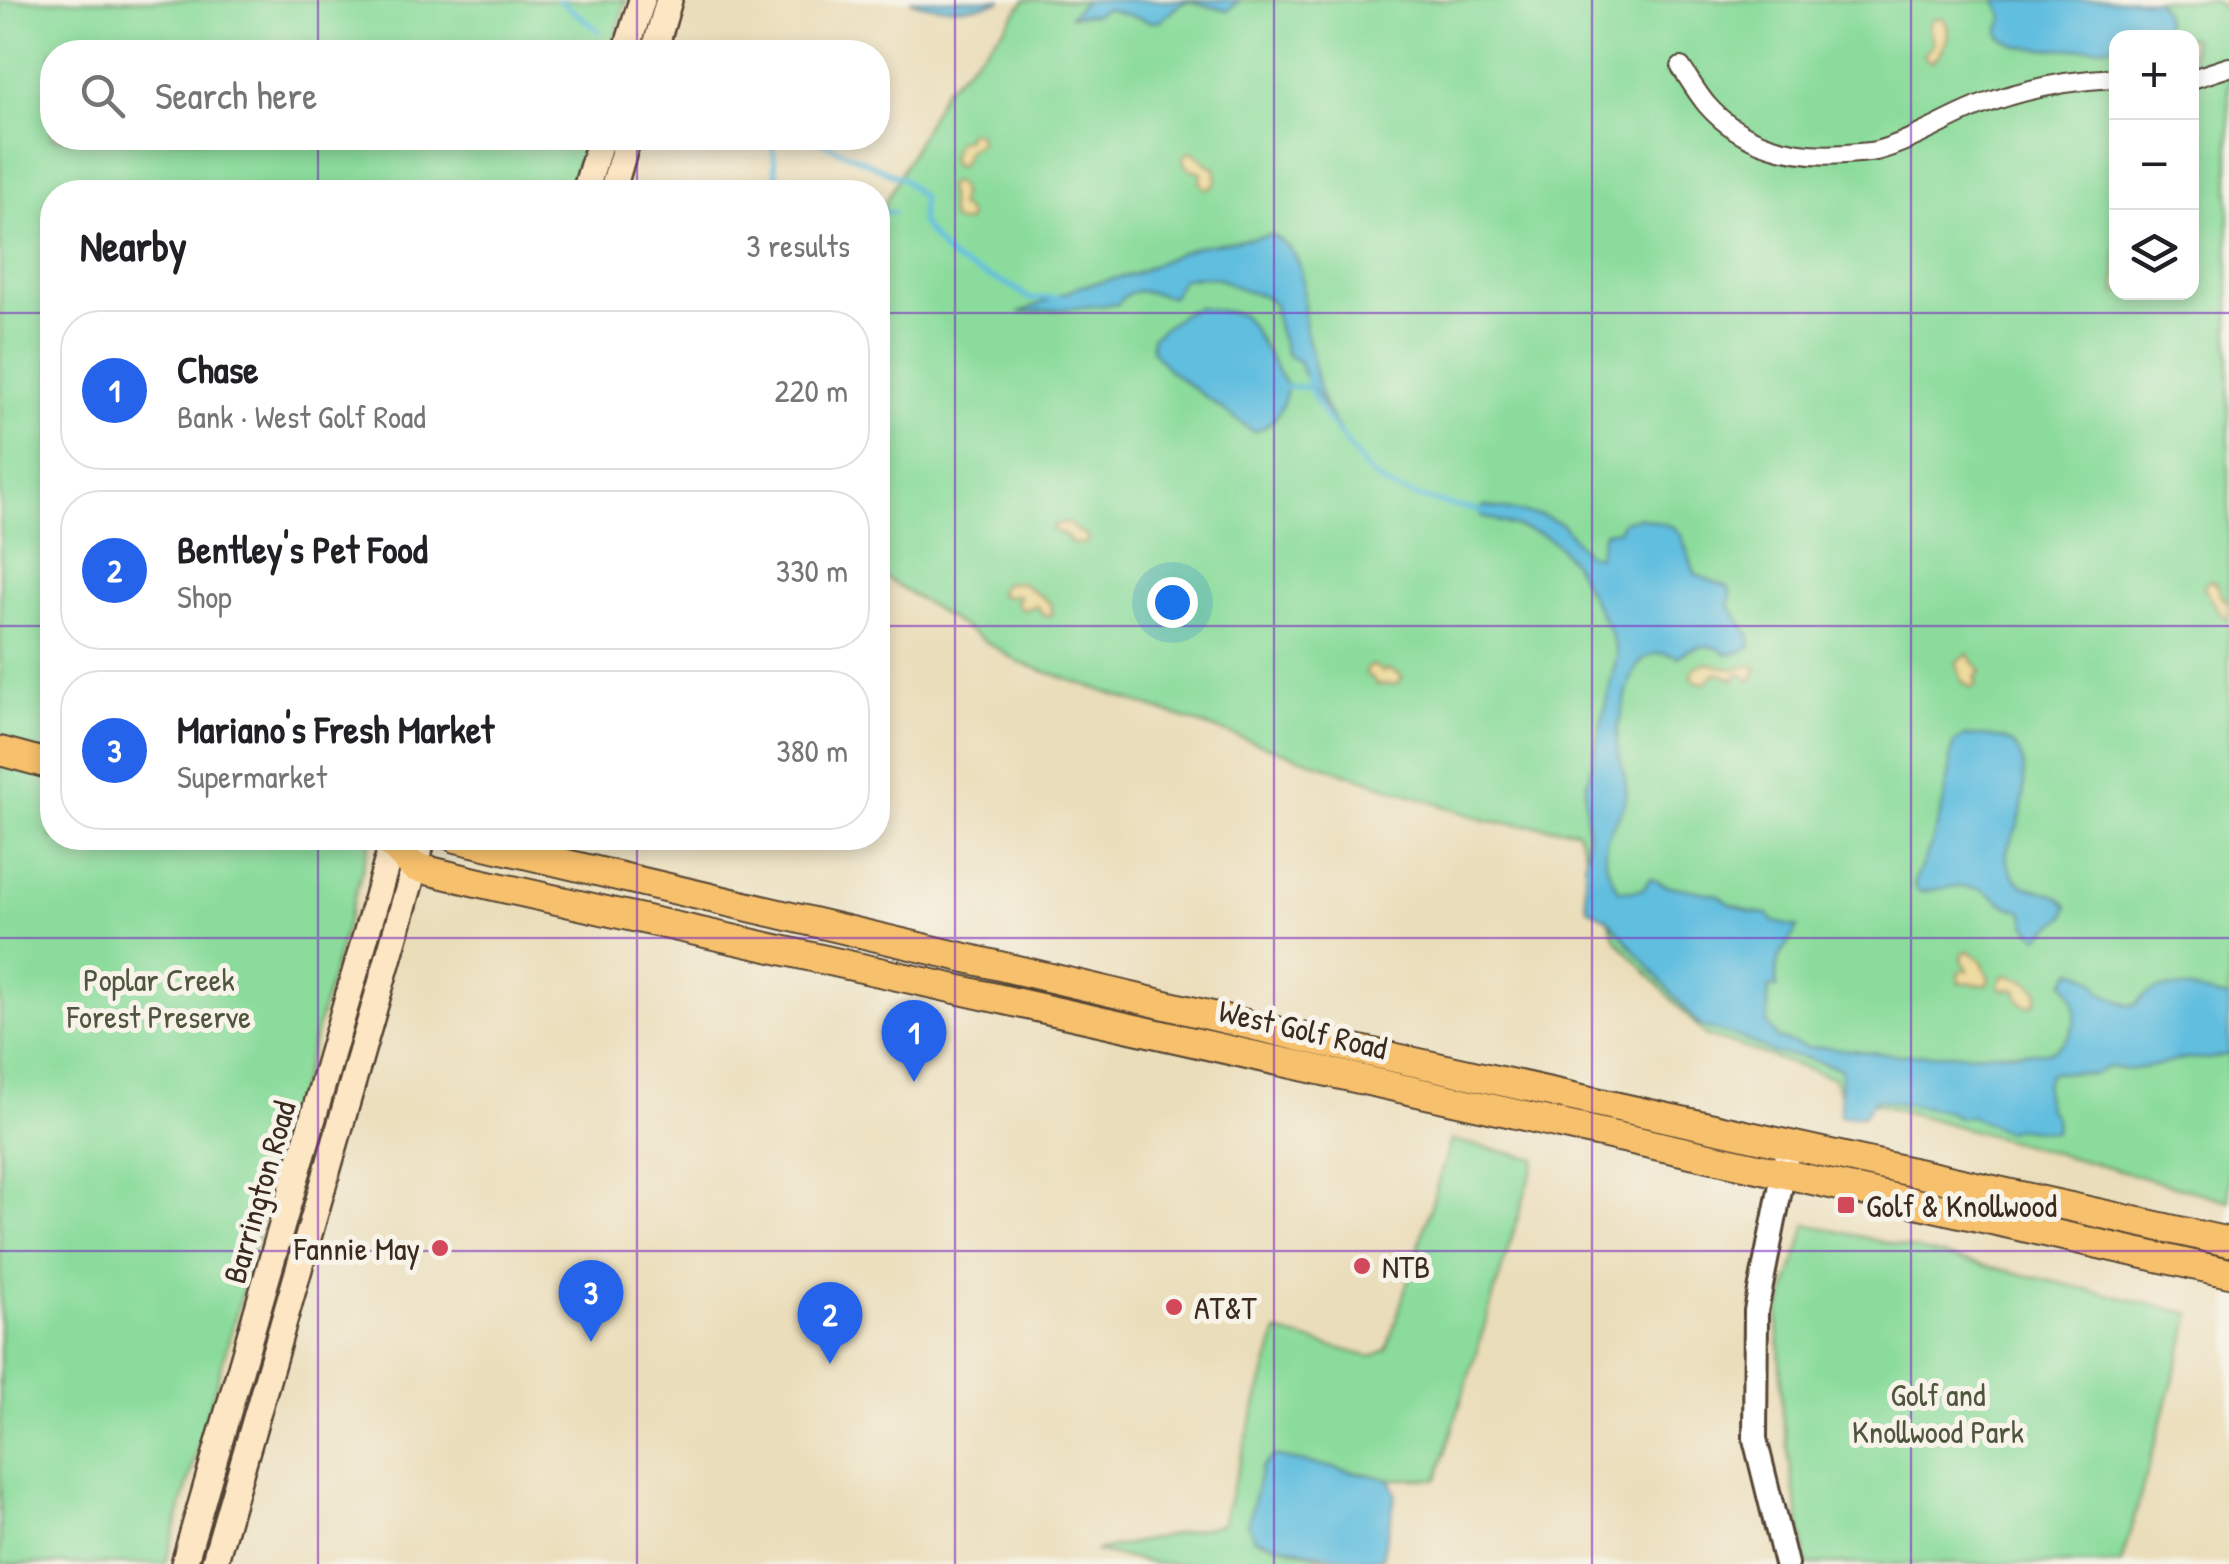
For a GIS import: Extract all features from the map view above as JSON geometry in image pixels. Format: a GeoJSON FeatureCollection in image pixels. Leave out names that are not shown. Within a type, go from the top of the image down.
{"type":"FeatureCollection","features":[{"type":"Feature","properties":{"kind":"main road"},"geometry":{"type":"LineString","coordinates":[[630,40],[642,0]]}},
{"type":"Feature","properties":{"kind":"main road"},"geometry":{"type":"LineString","coordinates":[[657,40],[669,0]]}},
{"type":"Feature","properties":{"kind":"main road"},"geometry":{"type":"LineString","coordinates":[[589,180],[597,150]]}},
{"type":"Feature","properties":{"kind":"main road"},"geometry":{"type":"LineString","coordinates":[[616,180],[624,150]]}},
{"type":"Feature","properties":{"kind":"main road"},"geometry":{"type":"LineString","coordinates":[[0,751],[40,762]]}},
{"type":"Feature","properties":{"kind":"main road","name":"Barrington Road"},"geometry":{"type":"LineString","coordinates":[[184,1564],[389,850]]}},
{"type":"Feature","properties":{"kind":"main road"},"geometry":{"type":"LineString","coordinates":[[401,850],[414,867]]}},
{"type":"Feature","properties":{"kind":"main road","name":"Barrington Road"},"geometry":{"type":"LineString","coordinates":[[214,1564],[419,850]]}},
{"type":"Feature","properties":{"kind":"main road","name":"West Golf Road"},"geometry":{"type":"LineString","coordinates":[[507,850],[1287,1033],[2229,1242]]}},
{"type":"Feature","properties":{"kind":"main road","name":"West Golf Road"},"geometry":{"type":"LineString","coordinates":[[414,867],[2229,1273]]}},
{"type":"Feature","properties":{"kind":"street"},"geometry":{"type":"LineString","coordinates":[[1680,67],[1707,105],[1738,133],[1769,148],[1822,156],[1875,151],[1980,106],[2022,93],[2109,79]]}},
{"type":"Feature","properties":{"kind":"street"},"geometry":{"type":"LineString","coordinates":[[2199,77],[2229,67]]}},
{"type":"Feature","properties":{"kind":"street"},"geometry":{"type":"LineString","coordinates":[[1786,1564],[1754,1439],[1756,1312],[1790,1144]]}},
{"type":"Feature","properties":{"kind":"green space","name":"Poplar Creek Forest Preserve"},"geometry":{"type":"Polygon","coordinates":[[[0,0],[626,0],[614,40],[40,40],[40,150],[582,150],[574,180],[40,180],[40,850],[368,850],[165,1564],[0,1564],[0,0]]]}},
{"type":"Feature","properties":{"kind":"green space"},"geometry":{"type":"Polygon","coordinates":[[[1025,0],[2212,0],[2229,13],[2229,1201],[1840,1094],[1834,1078],[1705,1035],[1615,938],[1577,830],[1488,821],[1020,663],[890,581],[890,194],[944,90],[1003,30],[1025,0]]]}},
{"type":"Feature","properties":{"kind":"green space"},"geometry":{"type":"Polygon","coordinates":[[[1451,1140],[1536,1159],[1437,1479],[1390,1479],[1273,1456],[1254,1538],[1345,1564],[1157,1564],[1095,1551],[1222,1524],[1277,1332],[1371,1357],[1387,1349],[1451,1140]]]}},
{"type":"Feature","properties":{"kind":"green space","name":"Golf and Knollwood Park"},"geometry":{"type":"Polygon","coordinates":[[[1807,1224],[2192,1314],[2121,1564],[1807,1564],[1782,1416],[1778,1316],[1807,1224]]]}},
{"type":"Feature","properties":{"kind":"sand"},"geometry":{"type":"Polygon","coordinates":[[[1935,18],[1943,18],[1948,30],[1943,48],[1931,62],[1924,54],[1934,43],[1930,26],[1935,18]]]}},
{"type":"Feature","properties":{"kind":"sand"},"geometry":{"type":"Polygon","coordinates":[[[972,131],[978,134],[979,143],[968,150],[961,165],[954,167],[950,158],[957,141],[972,131]]]}},
{"type":"Feature","properties":{"kind":"sand"},"geometry":{"type":"Polygon","coordinates":[[[1191,152],[1215,168],[1217,181],[1211,188],[1205,188],[1200,182],[1201,173],[1188,168],[1183,161],[1186,153],[1191,152]]]}},
{"type":"Feature","properties":{"kind":"sand"},"geometry":{"type":"Polygon","coordinates":[[[952,182],[961,189],[959,207],[966,211],[967,222],[956,222],[951,217],[947,186],[952,182]]]}},
{"type":"Feature","properties":{"kind":"sand"},"geometry":{"type":"Polygon","coordinates":[[[1066,523],[1087,535],[1087,542],[1071,543],[1065,535],[1052,530],[1053,526],[1066,523]]]}},
{"type":"Feature","properties":{"kind":"sand"},"geometry":{"type":"Polygon","coordinates":[[[2210,580],[2229,603],[2229,616],[2223,617],[2204,588],[2210,580]]]}},
{"type":"Feature","properties":{"kind":"sand"},"geometry":{"type":"Polygon","coordinates":[[[1020,582],[1049,602],[1051,615],[1045,616],[1036,606],[1022,610],[1015,594],[999,595],[1004,583],[1020,582]]]}},
{"type":"Feature","properties":{"kind":"sand"},"geometry":{"type":"Polygon","coordinates":[[[1968,654],[1981,671],[1975,678],[1976,686],[1970,688],[1962,681],[1956,662],[1968,654]]]}},
{"type":"Feature","properties":{"kind":"sand"},"geometry":{"type":"Polygon","coordinates":[[[1707,663],[1732,669],[1752,664],[1757,667],[1750,681],[1741,673],[1735,680],[1716,672],[1706,683],[1696,682],[1692,677],[1694,669],[1707,663]]]}},
{"type":"Feature","properties":{"kind":"sand"},"geometry":{"type":"Polygon","coordinates":[[[1370,666],[1383,672],[1387,669],[1402,678],[1397,684],[1376,685],[1366,674],[1370,666]]]}},
{"type":"Feature","properties":{"kind":"sand"},"geometry":{"type":"Polygon","coordinates":[[[1966,952],[1982,961],[1989,979],[1987,985],[1958,983],[1960,971],[1968,970],[1962,960],[1966,952]]]}},
{"type":"Feature","properties":{"kind":"sand"},"geometry":{"type":"Polygon","coordinates":[[[2008,975],[2029,982],[2038,990],[2033,1005],[2021,1002],[2016,990],[2001,989],[2002,977],[2008,975]]]}},
{"type":"Feature","properties":{"kind":"water"},"geometry":{"type":"Polygon","coordinates":[[[910,0],[1002,0],[956,8],[910,0]]]}},
{"type":"Feature","properties":{"kind":"water"},"geometry":{"type":"Polygon","coordinates":[[[1085,0],[1240,0],[1228,11],[1190,1],[1152,22],[1106,9],[1094,15],[1070,16],[1085,0]]]}},
{"type":"Feature","properties":{"kind":"water"},"geometry":{"type":"Polygon","coordinates":[[[1996,0],[2156,0],[2164,13],[2165,27],[2109,30],[2109,46],[2025,47],[2001,37],[2004,19],[1996,0]]]}},
{"type":"Feature","properties":{"kind":"water"},"geometry":{"type":"Polygon","coordinates":[[[1271,235],[1284,243],[1299,263],[1305,326],[1318,383],[1328,411],[1348,445],[1299,362],[1287,355],[1274,304],[1265,296],[1217,278],[1198,277],[1182,279],[1172,297],[1135,292],[1118,304],[1019,313],[1079,287],[1134,274],[1200,246],[1271,235]]]}},
{"type":"Feature","properties":{"kind":"water"},"geometry":{"type":"Polygon","coordinates":[[[1198,307],[1241,314],[1287,387],[1277,415],[1261,429],[1254,432],[1170,371],[1152,350],[1152,337],[1198,307]]]}},
{"type":"Feature","properties":{"kind":"water"},"geometry":{"type":"Polygon","coordinates":[[[1485,506],[1543,516],[1562,524],[1586,554],[1598,556],[1604,532],[1618,530],[1623,521],[1639,517],[1674,527],[1681,535],[1696,575],[1728,587],[1729,605],[1749,634],[1751,647],[1726,654],[1708,646],[1678,657],[1655,654],[1646,657],[1635,672],[1617,737],[1626,783],[1625,801],[1606,842],[1606,858],[1619,890],[1643,889],[1650,878],[1665,885],[1718,895],[1750,912],[1768,914],[1774,922],[1798,927],[1778,961],[1777,988],[1769,987],[1767,1024],[1778,1039],[1809,1048],[1897,1055],[2047,1052],[2065,1040],[2074,1023],[2074,1002],[2064,982],[2073,970],[2090,977],[2101,992],[2128,1005],[2136,1005],[2145,995],[2167,988],[2229,998],[2229,1054],[2128,1070],[2108,1067],[2093,1075],[2051,1073],[2045,1095],[2047,1109],[2055,1119],[2055,1132],[2019,1128],[2005,1131],[1970,1116],[1958,1118],[1947,1111],[1876,1099],[1863,1116],[1840,1116],[1841,1069],[1773,1053],[1700,1026],[1608,919],[1587,908],[1586,788],[1617,655],[1611,633],[1572,562],[1557,545],[1544,535],[1481,516],[1485,506]]]}},
{"type":"Feature","properties":{"kind":"water"},"geometry":{"type":"Polygon","coordinates":[[[1964,736],[2002,739],[2017,749],[2021,758],[2023,806],[2008,847],[2008,863],[2020,882],[2058,897],[2068,906],[2065,916],[2038,937],[2027,925],[2023,911],[2007,906],[1982,889],[1957,886],[1920,892],[1915,887],[1944,801],[1950,755],[1954,743],[1964,736]]]}},
{"type":"Feature","properties":{"kind":"water"},"geometry":{"type":"Polygon","coordinates":[[[1273,1456],[1390,1479],[1396,1494],[1382,1558],[1337,1557],[1254,1538],[1248,1524],[1261,1468],[1273,1456]]]}},
{"type":"Feature","properties":{"kind":"waterway"},"geometry":{"type":"LineString","coordinates":[[559,0],[599,31]]}},
{"type":"Feature","properties":{"kind":"waterway"},"geometry":{"type":"LineString","coordinates":[[773,150],[776,175],[782,180]]}},
{"type":"Feature","properties":{"kind":"waterway"},"geometry":{"type":"LineString","coordinates":[[839,150],[903,179],[922,198],[921,223],[952,259],[1029,299],[1060,297]]}},
{"type":"Feature","properties":{"kind":"waterway"},"geometry":{"type":"LineString","coordinates":[[1307,376],[1323,412],[1358,459],[1382,483],[1410,495],[1485,512]]}},
{"type":"Feature","properties":{"kind":"waterway"},"geometry":{"type":"LineString","coordinates":[[1287,387],[1309,387]]}},
{"type":"Feature","properties":{"kind":"place","name":"Chase"},"geometry":{"type":"Point","coordinates":[914,1082]}},
{"type":"Feature","properties":{"kind":"place","name":"Golf & Knollwood"},"geometry":{"type":"Point","coordinates":[1846,1205]}},
{"type":"Feature","properties":{"kind":"place","name":"Fannie May"},"geometry":{"type":"Point","coordinates":[440,1248]}},
{"type":"Feature","properties":{"kind":"place","name":"NTB"},"geometry":{"type":"Point","coordinates":[1362,1266]}},
{"type":"Feature","properties":{"kind":"place","name":"AT&T"},"geometry":{"type":"Point","coordinates":[1174,1307]}},
{"type":"Feature","properties":{"kind":"place","name":"Mariano's Fresh Market"},"geometry":{"type":"Point","coordinates":[591,1342]}},
{"type":"Feature","properties":{"kind":"place","name":"Bentley's Pet Food"},"geometry":{"type":"Point","coordinates":[830,1364]}}]}
